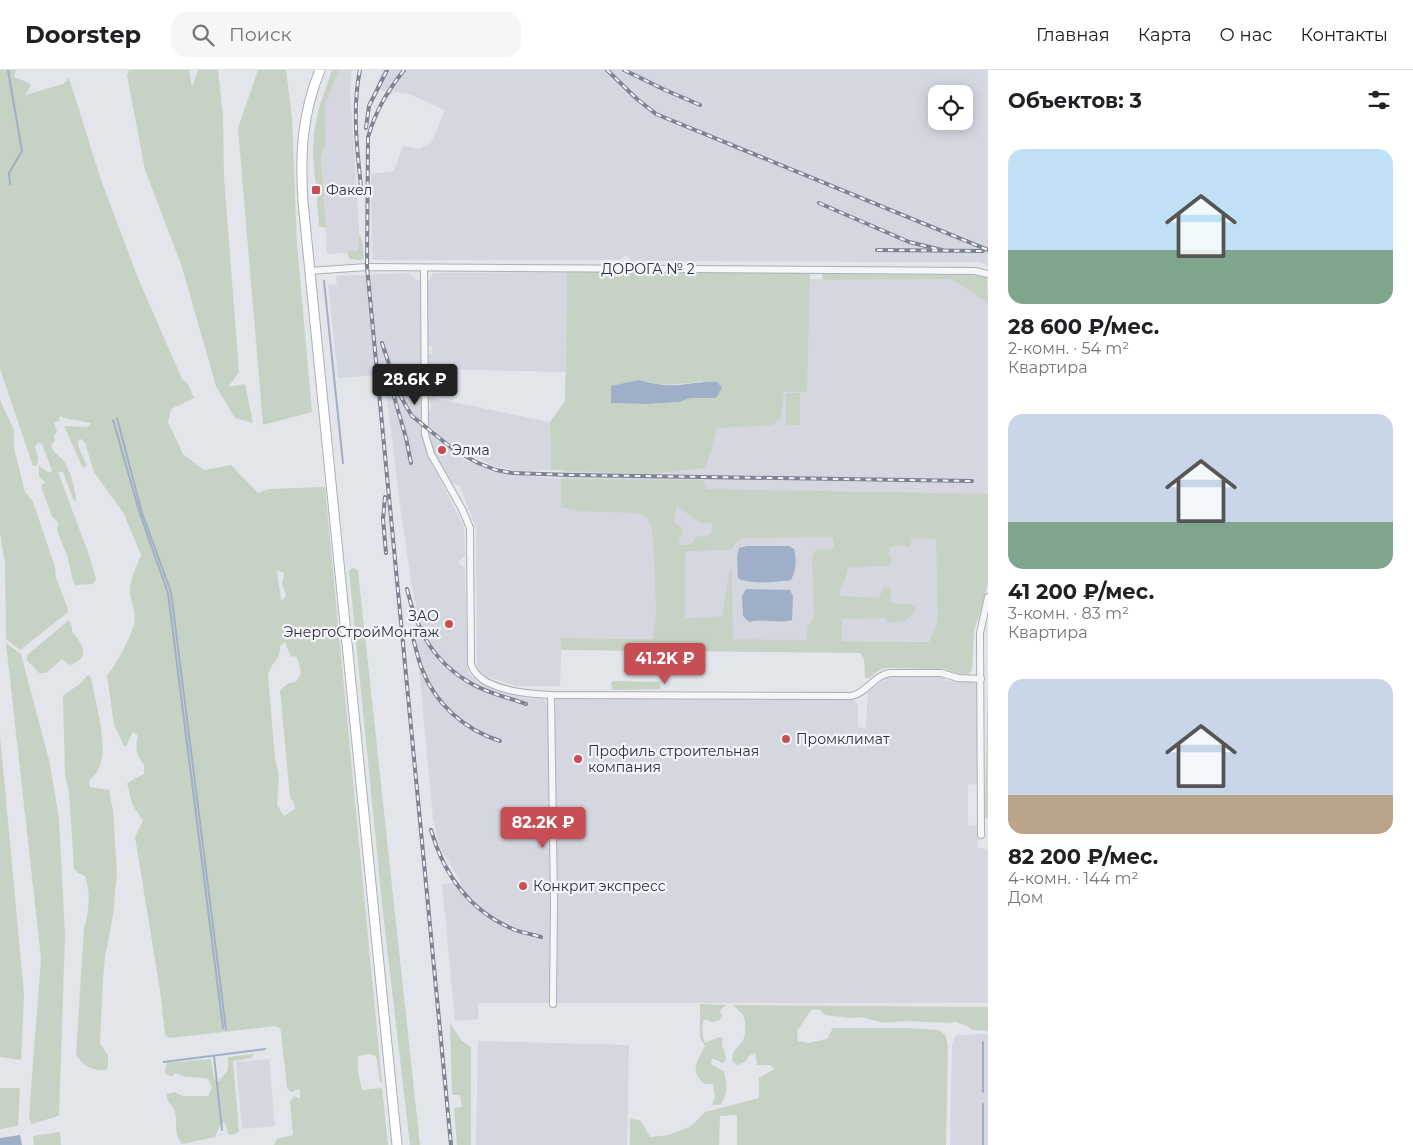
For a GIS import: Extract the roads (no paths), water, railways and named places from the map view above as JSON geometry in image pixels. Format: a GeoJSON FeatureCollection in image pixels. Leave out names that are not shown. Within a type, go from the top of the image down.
{"type":"FeatureCollection","features":[{"type":"Feature","properties":{"kind":"main road"},"geometry":{"type":"LineString","coordinates":[[320,70],[302,138],[301,172],[309,271],[397,1145]]}},
{"type":"Feature","properties":{"kind":"street","name":"ДОРОГА № 2"},"geometry":{"type":"LineString","coordinates":[[309,271],[367,267],[975,271],[988,274]]}},
{"type":"Feature","properties":{"kind":"street"},"geometry":{"type":"LineString","coordinates":[[424,268],[425,434],[430,454],[462,509],[470,528],[471,664],[477,676],[518,692],[551,695],[852,696],[858,695],[879,676],[890,672],[941,673],[958,678],[981,679]]}},
{"type":"Feature","properties":{"kind":"street"},"geometry":{"type":"LineString","coordinates":[[981,835],[980,633],[988,597]]}},
{"type":"Feature","properties":{"kind":"street"},"geometry":{"type":"LineString","coordinates":[[551,695],[554,912],[553,1004]]}},
{"type":"Feature","properties":{"kind":"water"},"geometry":{"type":"Polygon","coordinates":[[[639,380],[653,384],[668,385],[717,382],[722,388],[716,398],[691,398],[679,402],[648,404],[611,403],[611,386],[639,380]]]}},
{"type":"Feature","properties":{"kind":"water"},"geometry":{"type":"Polygon","coordinates":[[[747,546],[789,546],[794,549],[796,565],[791,580],[749,582],[738,578],[737,557],[739,548],[747,546]]]}},
{"type":"Feature","properties":{"kind":"water"},"geometry":{"type":"Polygon","coordinates":[[[746,589],[790,590],[793,596],[792,620],[749,622],[743,616],[742,596],[746,589]]]}},
{"type":"Feature","properties":{"kind":"water"},"geometry":{"type":"Polygon","coordinates":[[[20,1135],[22,1145],[0,1145],[0,1138],[20,1135]]]}},
{"type":"Feature","properties":{"kind":"waterway"},"geometry":{"type":"LineString","coordinates":[[8,70],[22,151],[9,173],[10,184]]}},
{"type":"Feature","properties":{"kind":"waterway"},"geometry":{"type":"LineString","coordinates":[[324,281],[343,463]]}},
{"type":"Feature","properties":{"kind":"waterway"},"geometry":{"type":"LineString","coordinates":[[117,418],[142,513],[171,592],[226,1029]]}},
{"type":"Feature","properties":{"kind":"waterway"},"geometry":{"type":"LineString","coordinates":[[113,420],[140,514],[168,593],[223,1028]]}},
{"type":"Feature","properties":{"kind":"waterway"},"geometry":{"type":"LineString","coordinates":[[983,1042],[983,1092]]}},
{"type":"Feature","properties":{"kind":"waterway"},"geometry":{"type":"LineString","coordinates":[[164,1062],[265,1049]]}},
{"type":"Feature","properties":{"kind":"waterway"},"geometry":{"type":"LineString","coordinates":[[214,1056],[222,1130]]}},
{"type":"Feature","properties":{"kind":"waterway"},"geometry":{"type":"LineString","coordinates":[[983,1104],[983,1145]]}},
{"type":"Feature","properties":{"kind":"railway"},"geometry":{"type":"LineString","coordinates":[[360,70],[356,113],[361,187]]}},
{"type":"Feature","properties":{"kind":"railway"},"geometry":{"type":"LineString","coordinates":[[366,128],[369,106],[387,70]]}},
{"type":"Feature","properties":{"kind":"railway"},"geometry":{"type":"LineString","coordinates":[[404,70],[383,102],[368,137],[367,267],[451,1145]]}},
{"type":"Feature","properties":{"kind":"railway"},"geometry":{"type":"LineString","coordinates":[[607,70],[637,99],[656,114],[988,250]]}},
{"type":"Feature","properties":{"kind":"railway"},"geometry":{"type":"LineString","coordinates":[[624,70],[700,105]]}},
{"type":"Feature","properties":{"kind":"railway"},"geometry":{"type":"LineString","coordinates":[[819,203],[909,242],[942,250]]}},
{"type":"Feature","properties":{"kind":"railway"},"geometry":{"type":"LineString","coordinates":[[877,250],[983,251]]}},
{"type":"Feature","properties":{"kind":"railway"},"geometry":{"type":"LineString","coordinates":[[382,343],[398,391],[412,416],[453,449],[478,463],[496,470],[512,473],[571,475],[972,481]]}},
{"type":"Feature","properties":{"kind":"railway"},"geometry":{"type":"LineString","coordinates":[[393,393],[411,463]]}},
{"type":"Feature","properties":{"kind":"railway"},"geometry":{"type":"LineString","coordinates":[[385,497],[383,519],[386,553]]}},
{"type":"Feature","properties":{"kind":"railway"},"geometry":{"type":"LineString","coordinates":[[407,589],[422,632],[437,655],[447,666],[478,687],[526,704]]}},
{"type":"Feature","properties":{"kind":"railway"},"geometry":{"type":"LineString","coordinates":[[411,631],[422,669],[428,682],[443,704],[463,723],[500,741]]}},
{"type":"Feature","properties":{"kind":"railway"},"geometry":{"type":"LineString","coordinates":[[431,830],[443,862],[461,890],[472,902],[484,913],[499,922],[515,930],[541,937]]}},
{"type":"Feature","properties":{"kind":"place","name":"Факел"},"geometry":{"type":"Point","coordinates":[316,190]}},
{"type":"Feature","properties":{"kind":"place","name":"Элма"},"geometry":{"type":"Point","coordinates":[442,450]}},
{"type":"Feature","properties":{"kind":"place","name":"ЗАО ЭнергоСтройМонтаж"},"geometry":{"type":"Point","coordinates":[449,624]}},
{"type":"Feature","properties":{"kind":"place","name":"Промклимат"},"geometry":{"type":"Point","coordinates":[786,739]}},
{"type":"Feature","properties":{"kind":"place","name":"Профиль строительная компания"},"geometry":{"type":"Point","coordinates":[578,759]}},
{"type":"Feature","properties":{"kind":"place","name":"Конкрит экспресс"},"geometry":{"type":"Point","coordinates":[523,886]}}]}
